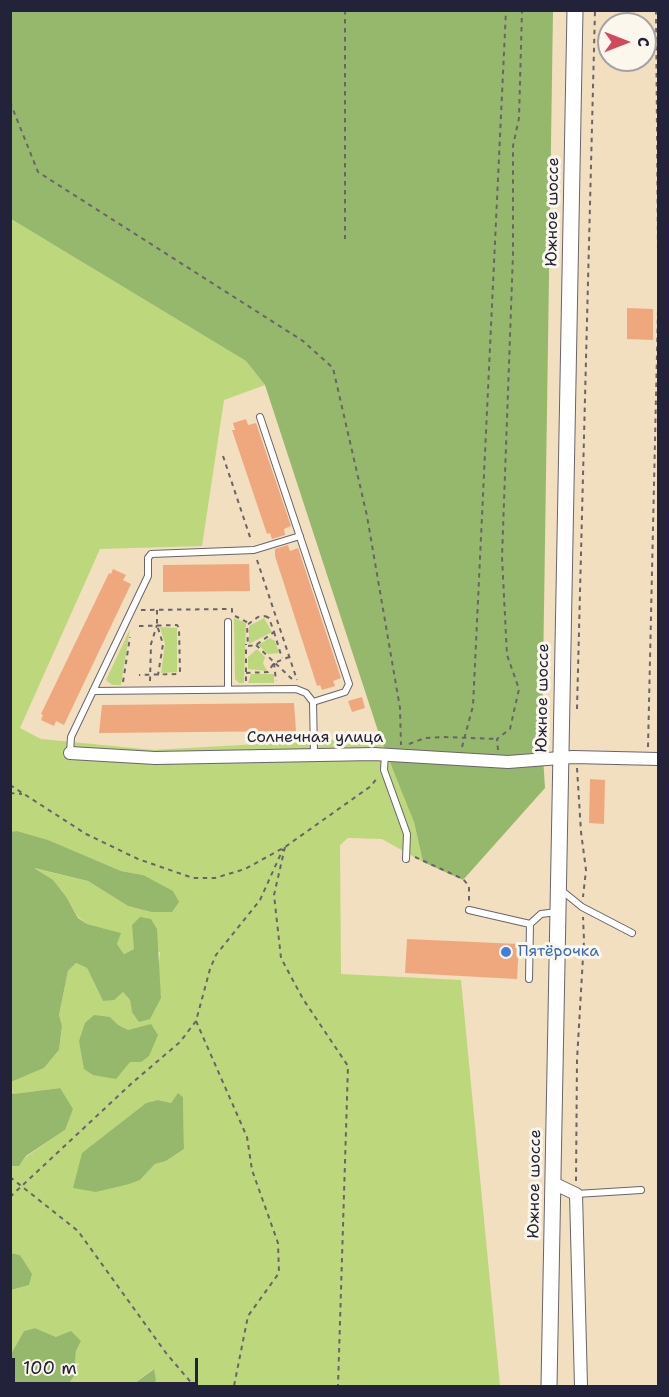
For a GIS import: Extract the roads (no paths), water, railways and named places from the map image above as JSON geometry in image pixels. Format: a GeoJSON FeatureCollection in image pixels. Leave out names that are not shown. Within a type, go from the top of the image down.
{"type":"FeatureCollection","features":[{"type":"Feature","properties":{"kind":"street","name":"Южное шоссе"},"geometry":{"type":"LineString","coordinates":[[549,1386],[558,888],[567,757],[575,10]]}},
{"type":"Feature","properties":{"kind":"street","name":"Солнечная улица"},"geometry":{"type":"LineString","coordinates":[[70,753],[155,758],[314,753],[385,754],[527,762],[567,757],[653,758]]}},
{"type":"Feature","properties":{"kind":"street"},"geometry":{"type":"LineString","coordinates":[[553,1183],[576,1194],[581,1386]]}},
{"type":"Feature","properties":{"kind":"lane"},"geometry":{"type":"LineString","coordinates":[[260,417],[349,684],[345,692],[313,702]]}},
{"type":"Feature","properties":{"kind":"lane"},"geometry":{"type":"LineString","coordinates":[[70,753],[71,737],[148,576],[148,558],[151,554],[254,550],[300,536]]}},
{"type":"Feature","properties":{"kind":"lane"},"geometry":{"type":"LineString","coordinates":[[228,689],[230,624]]}},
{"type":"Feature","properties":{"kind":"lane"},"geometry":{"type":"LineString","coordinates":[[93,690],[296,689],[306,693],[313,702],[314,753]]}},
{"type":"Feature","properties":{"kind":"lane"},"geometry":{"type":"LineString","coordinates":[[385,754],[384,770],[407,834],[406,859]]}},
{"type":"Feature","properties":{"kind":"lane"},"geometry":{"type":"LineString","coordinates":[[558,888],[582,906],[632,933]]}},
{"type":"Feature","properties":{"kind":"lane"},"geometry":{"type":"LineString","coordinates":[[469,910],[530,924]]}},
{"type":"Feature","properties":{"kind":"lane"},"geometry":{"type":"LineString","coordinates":[[529,979],[530,924],[541,914],[558,912]]}},
{"type":"Feature","properties":{"kind":"lane"},"geometry":{"type":"LineString","coordinates":[[576,1194],[641,1190]]}},
{"type":"Feature","properties":{"kind":"place","name":"Пятёрочка"},"geometry":{"type":"Point","coordinates":[506,952]}}]}
